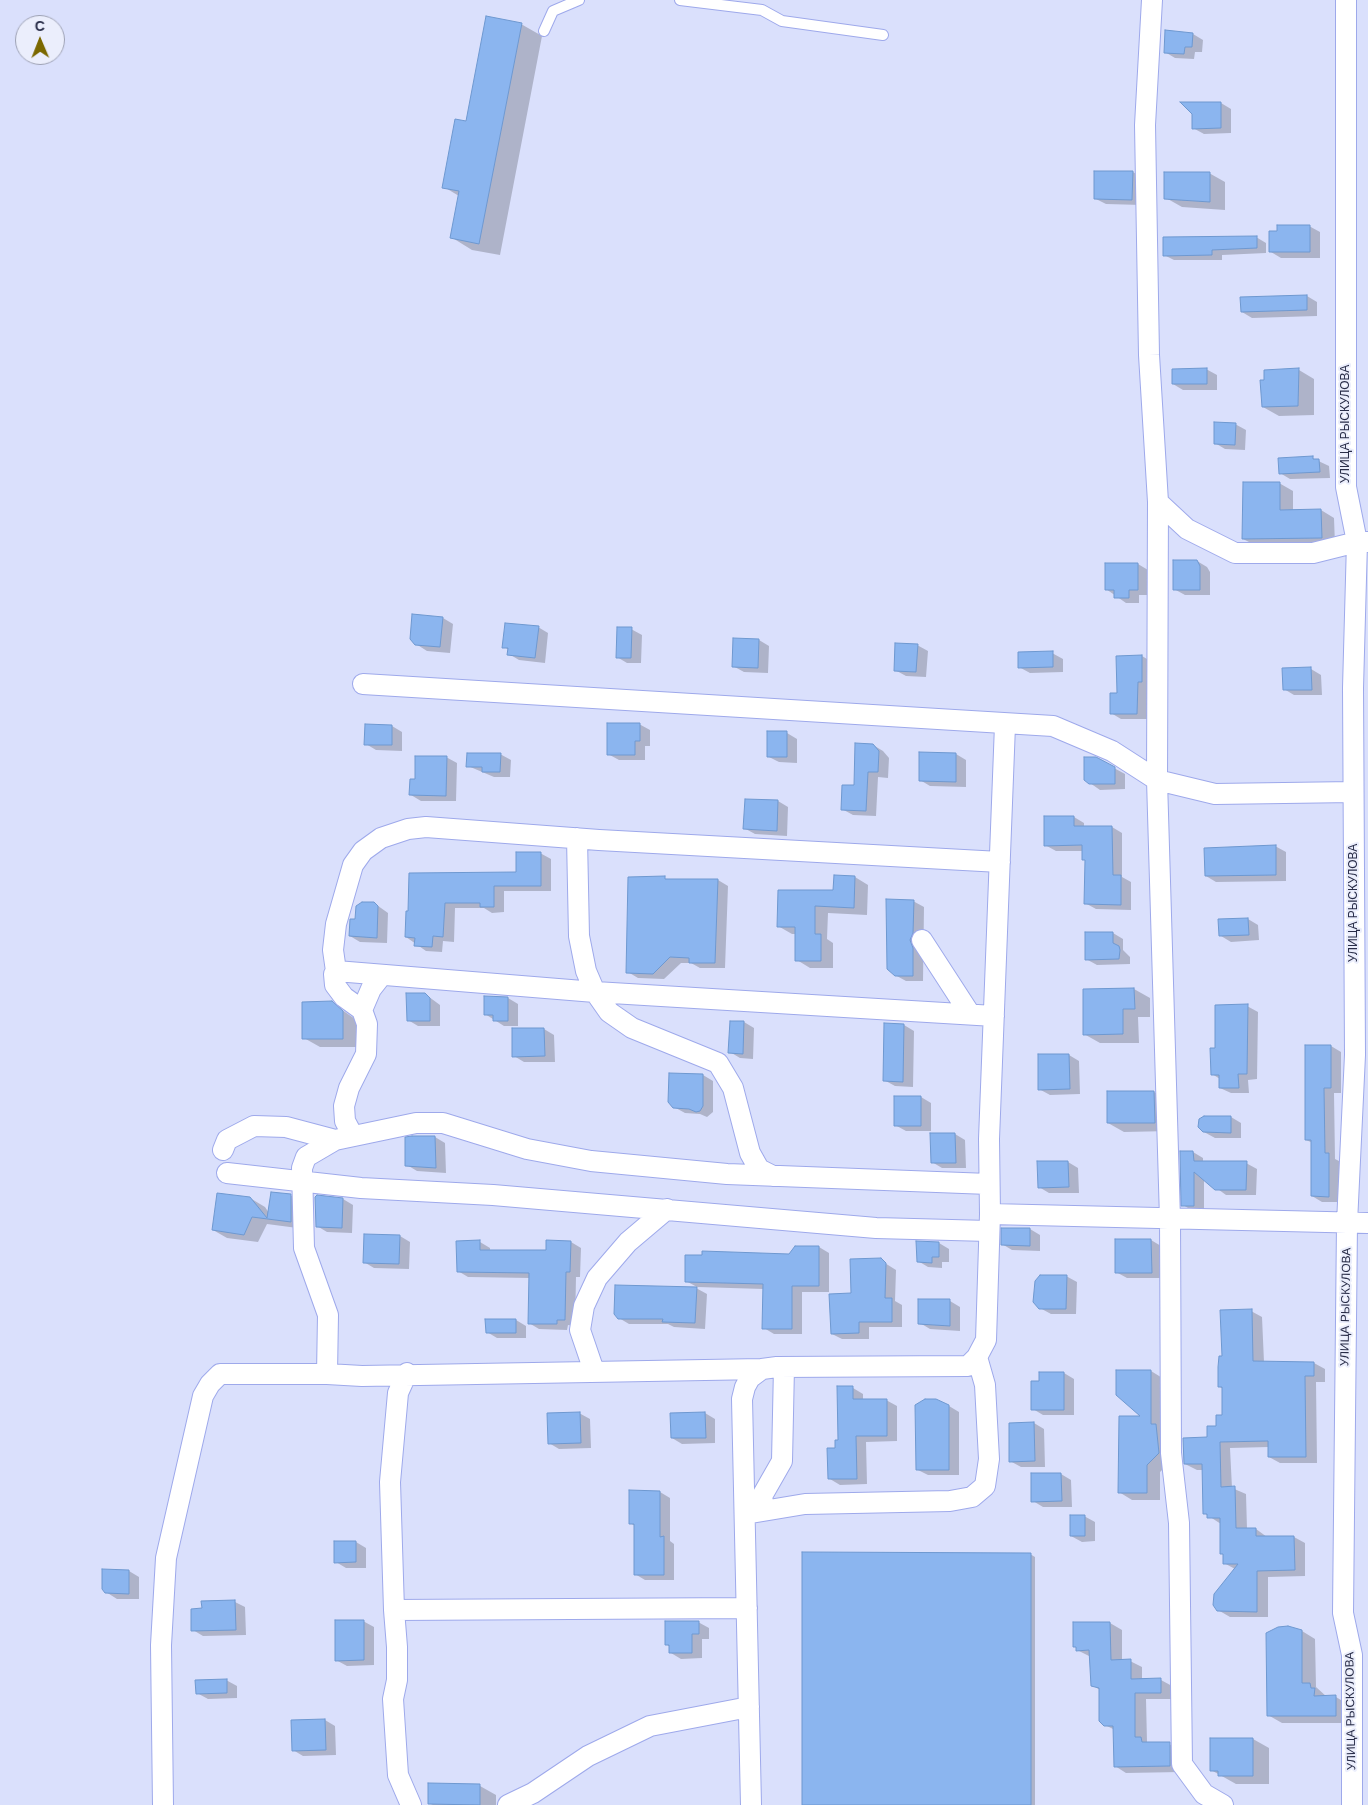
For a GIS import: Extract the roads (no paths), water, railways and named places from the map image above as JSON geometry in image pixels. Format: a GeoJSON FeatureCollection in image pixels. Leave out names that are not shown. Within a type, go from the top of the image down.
{"type":"FeatureCollection","features":[{"type":"Feature","properties":{"kind":"street"},"geometry":{"type":"LineString","coordinates":[[1152,0],[1145,125],[1149,355],[1158,502],[1157,780],[1170,1219],[1171,1454],[1179,1523],[1182,1764],[1204,1794],[1223,1805]]}},
{"type":"Feature","properties":{"kind":"street","name":"УЛИЦА РЫСКУЛОВА"},"geometry":{"type":"LineString","coordinates":[[1346,0],[1346,486],[1362,542],[1353,688],[1355,1055],[1360,1094],[1347,1223],[1343,1613],[1360,1655],[1347,1803]]}},
{"type":"Feature","properties":{"kind":"street"},"geometry":{"type":"LineString","coordinates":[[1158,502],[1188,529],[1235,553],[1313,553],[1362,542]]}},
{"type":"Feature","properties":{"kind":"street"},"geometry":{"type":"LineString","coordinates":[[363,684],[870,714],[1005,725],[1053,726],[1112,751],[1157,780],[1215,794],[1353,792]]}},
{"type":"Feature","properties":{"kind":"street"},"geometry":{"type":"LineString","coordinates":[[163,1805],[161,1645],[166,1558],[203,1396],[210,1384],[220,1374],[327,1374],[362,1376],[407,1373],[968,1366],[978,1357],[988,1331],[989,1184],[1005,725]]}},
{"type":"Feature","properties":{"kind":"street"},"geometry":{"type":"LineString","coordinates":[[362,1010],[344,997],[335,985],[334,974],[336,972],[333,950],[336,924],[353,865],[363,851],[382,838],[408,829],[426,827],[577,838],[1000,862]]}},
{"type":"Feature","properties":{"kind":"street"},"geometry":{"type":"LineString","coordinates":[[577,838],[579,936],[586,972],[595,992],[609,1012],[632,1028],[718,1063],[732,1088],[750,1153],[759,1169],[773,1176]]}},
{"type":"Feature","properties":{"kind":"street"},"geometry":{"type":"LineString","coordinates":[[922,940],[970,1014]]}},
{"type":"Feature","properties":{"kind":"street"},"geometry":{"type":"LineString","coordinates":[[336,972],[595,992],[994,1016]]}},
{"type":"Feature","properties":{"kind":"street"},"geometry":{"type":"LineString","coordinates":[[344,1138],[344,1106],[349,1088],[366,1054],[367,1032],[362,1010],[371,989],[382,975]]}},
{"type":"Feature","properties":{"kind":"street"},"geometry":{"type":"LineString","coordinates":[[223,1150],[227,1140],[254,1126],[286,1127],[315,1137],[344,1138],[416,1123],[443,1123],[527,1149],[591,1161],[773,1176],[989,1184]]}},
{"type":"Feature","properties":{"kind":"street"},"geometry":{"type":"LineString","coordinates":[[327,1374],[328,1315],[304,1248],[302,1168],[306,1157],[344,1138]]}},
{"type":"Feature","properties":{"kind":"street"},"geometry":{"type":"LineString","coordinates":[[227,1173],[361,1188],[493,1195],[876,1228],[990,1222],[1170,1219],[1368,1222]]}},
{"type":"Feature","properties":{"kind":"street"},"geometry":{"type":"LineString","coordinates":[[594,1371],[580,1330],[584,1306],[596,1278],[628,1242],[667,1209]]}},
{"type":"Feature","properties":{"kind":"street"},"geometry":{"type":"LineString","coordinates":[[754,1512],[805,1504],[950,1501],[972,1497],[985,1486],[989,1459],[985,1385],[978,1357]]}},
{"type":"Feature","properties":{"kind":"street"},"geometry":{"type":"LineString","coordinates":[[754,1512],[782,1461],[784,1367]]}},
{"type":"Feature","properties":{"kind":"street"},"geometry":{"type":"LineString","coordinates":[[751,1805],[746,1608],[754,1512],[742,1399],[750,1378],[762,1369]]}},
{"type":"Feature","properties":{"kind":"street"},"geometry":{"type":"LineString","coordinates":[[407,1373],[398,1393],[390,1482],[397,1647],[397,1680],[393,1699],[398,1775],[411,1805]]}},
{"type":"Feature","properties":{"kind":"street"},"geometry":{"type":"LineString","coordinates":[[394,1610],[746,1608]]}},
{"type":"Feature","properties":{"kind":"street"},"geometry":{"type":"LineString","coordinates":[[508,1805],[533,1793],[588,1756],[650,1726],[749,1707]]}},
{"type":"Feature","properties":{"kind":"lane"},"geometry":{"type":"LineString","coordinates":[[544,31],[553,10],[579,0]]}},
{"type":"Feature","properties":{"kind":"lane"},"geometry":{"type":"LineString","coordinates":[[680,0],[725,3],[762,10],[782,22],[883,35]]}}]}
